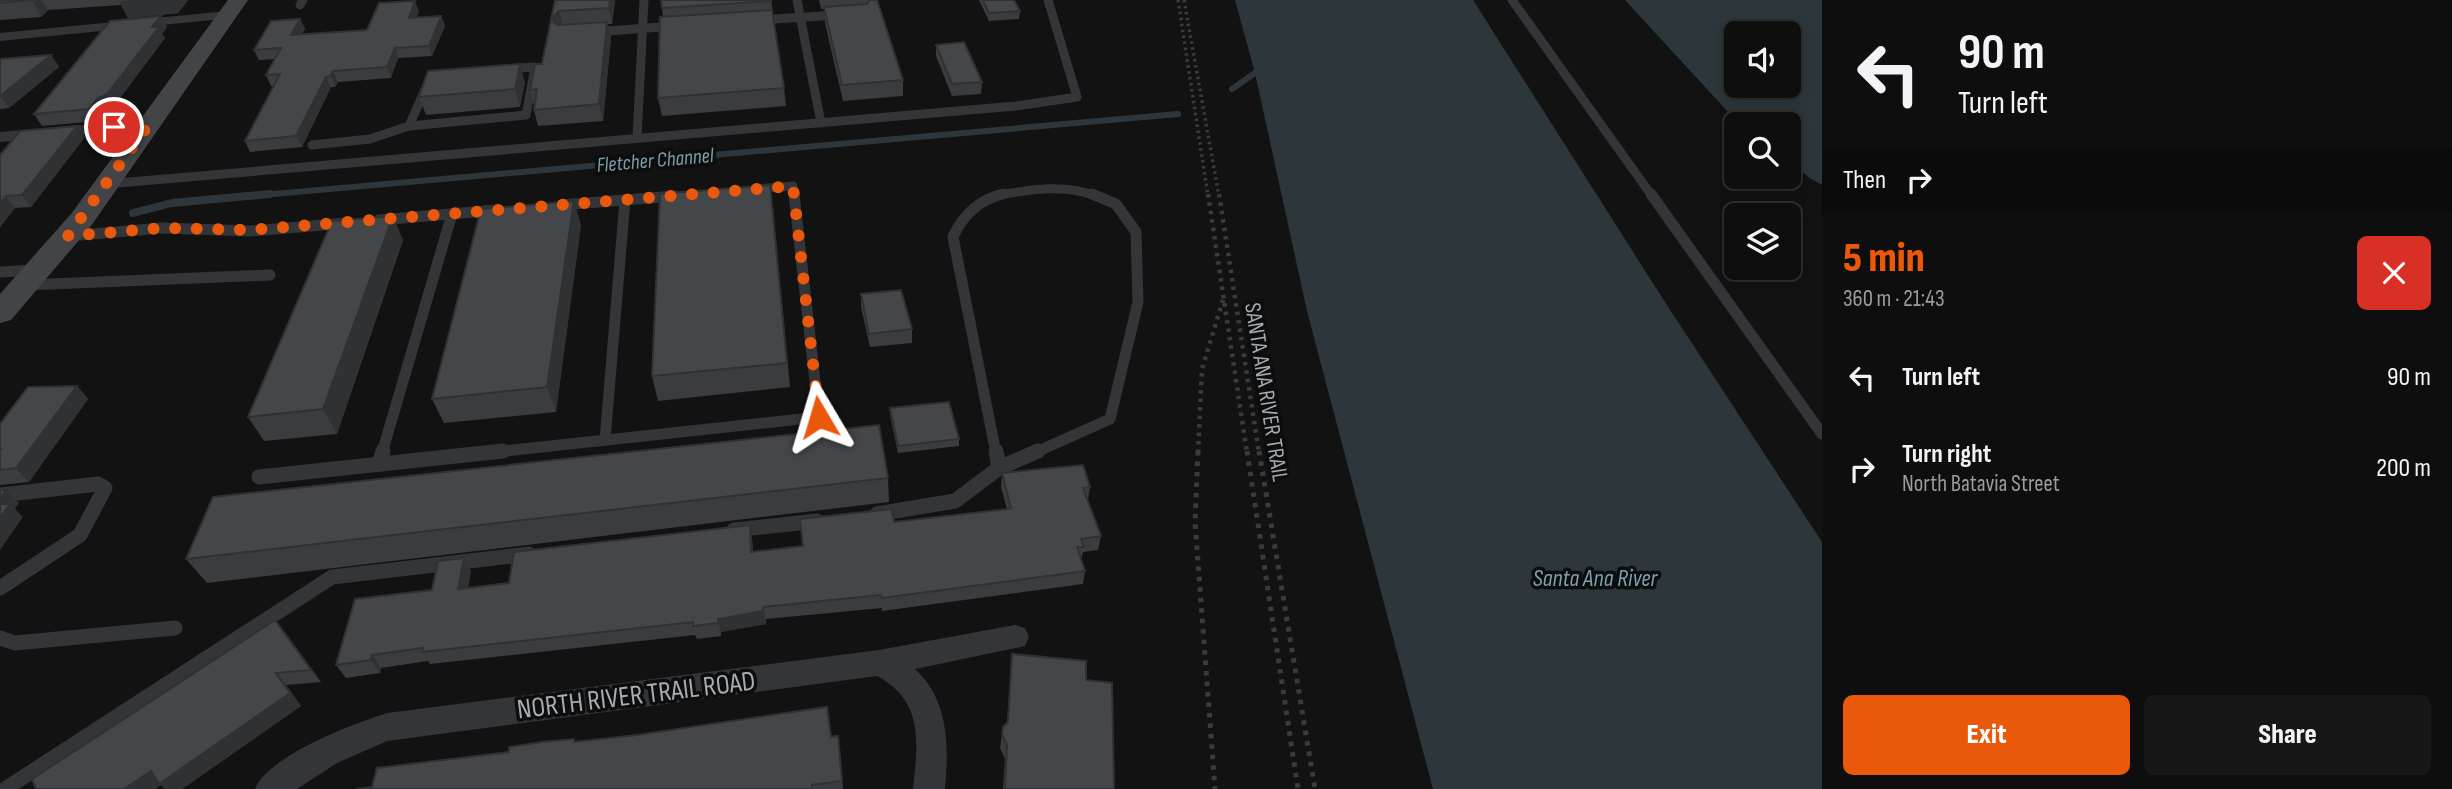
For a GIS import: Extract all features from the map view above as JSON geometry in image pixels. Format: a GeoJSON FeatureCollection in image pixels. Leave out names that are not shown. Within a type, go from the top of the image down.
{"type":"FeatureCollection","features":[{"type":"Feature","properties":{"kind":"main road"},"geometry":{"type":"LineString","coordinates":[[0,313],[68,236],[233,7]]}},
{"type":"Feature","properties":{"kind":"street"},"geometry":{"type":"LineString","coordinates":[[0,37],[233,7]]}},
{"type":"Feature","properties":{"kind":"street"},"geometry":{"type":"LineString","coordinates":[[0,137],[149,124]]}},
{"type":"Feature","properties":{"kind":"street","name":"NORTH RIVER TRAIL ROAD"},"geometry":{"type":"LineString","coordinates":[[271,789],[319,754],[351,739],[387,727],[879,663],[1015,637]]}},
{"type":"Feature","properties":{"kind":"street"},"geometry":{"type":"LineString","coordinates":[[879,663],[905,678],[924,703],[933,746],[929,789]]}},
{"type":"Feature","properties":{"kind":"lane"},"geometry":{"type":"LineString","coordinates":[[637,138],[644,0]]}},
{"type":"Feature","properties":{"kind":"lane"},"geometry":{"type":"LineString","coordinates":[[797,0],[821,122]]}},
{"type":"Feature","properties":{"kind":"lane"},"geometry":{"type":"LineString","coordinates":[[106,184],[1016,106],[1077,97],[1048,0]]}},
{"type":"Feature","properties":{"kind":"lane"},"geometry":{"type":"LineString","coordinates":[[1512,0],[1822,435]]}},
{"type":"Feature","properties":{"kind":"lane"},"geometry":{"type":"LineString","coordinates":[[748,21],[853,14]]}},
{"type":"Feature","properties":{"kind":"lane"},"geometry":{"type":"LineString","coordinates":[[589,32],[682,26]]}},
{"type":"Feature","properties":{"kind":"lane"},"geometry":{"type":"LineString","coordinates":[[312,145],[370,139],[409,126],[526,115],[535,67],[496,70]]}},
{"type":"Feature","properties":{"kind":"lane"},"geometry":{"type":"LineString","coordinates":[[409,126],[432,74]]}},
{"type":"Feature","properties":{"kind":"lane"},"geometry":{"type":"LineString","coordinates":[[331,165],[340,143]]}},
{"type":"Feature","properties":{"kind":"lane"},"geometry":{"type":"LineString","coordinates":[[259,477],[819,417],[793,186],[751,190]]}},
{"type":"Feature","properties":{"kind":"lane"},"geometry":{"type":"LineString","coordinates":[[866,515],[955,500],[999,468],[1111,419],[1138,302],[1136,232],[1116,204],[1081,190],[1038,188],[994,196],[961,218],[953,237],[999,468]]}},
{"type":"Feature","properties":{"kind":"lane"},"geometry":{"type":"LineString","coordinates":[[545,206],[681,195]]}},
{"type":"Feature","properties":{"kind":"lane"},"geometry":{"type":"LineString","coordinates":[[605,440],[625,200]]}},
{"type":"Feature","properties":{"kind":"lane"},"geometry":{"type":"LineString","coordinates":[[371,221],[505,210]]}},
{"type":"Feature","properties":{"kind":"lane"},"geometry":{"type":"LineString","coordinates":[[379,464],[452,214]]}},
{"type":"Feature","properties":{"kind":"lane"},"geometry":{"type":"LineString","coordinates":[[68,236],[162,228],[250,230],[358,222]]}},
{"type":"Feature","properties":{"kind":"lane"},"geometry":{"type":"LineString","coordinates":[[0,272],[32,277],[270,275]]}},
{"type":"Feature","properties":{"kind":"lane"},"geometry":{"type":"LineString","coordinates":[[0,495],[98,484],[105,488],[80,535],[0,588]]}},
{"type":"Feature","properties":{"kind":"lane"},"geometry":{"type":"LineString","coordinates":[[715,533],[838,518]]}},
{"type":"Feature","properties":{"kind":"lane"},"geometry":{"type":"LineString","coordinates":[[5,789],[332,577],[551,552]]}},
{"type":"Feature","properties":{"kind":"lane"},"geometry":{"type":"LineString","coordinates":[[0,638],[15,643],[175,628]]}},
{"type":"Feature","properties":{"kind":"path"},"geometry":{"type":"LineString","coordinates":[[1178,0],[1298,789]]}},
{"type":"Feature","properties":{"kind":"path","name":"SANTA ANA RIVER TRAIL"},"geometry":{"type":"LineString","coordinates":[[1184,0],[1209,132],[1251,407],[1315,789]]}},
{"type":"Feature","properties":{"kind":"path"},"geometry":{"type":"LineString","coordinates":[[1215,789],[1195,522],[1202,369],[1224,296]]}},
{"type":"Feature","properties":{"kind":"water","name":"Santa Ana River"},"geometry":{"type":"Polygon","coordinates":[[[1235,0],[1473,0],[1663,299],[1822,542],[1822,789],[1433,789],[1307,311],[1255,73],[1235,0]]]}},
{"type":"Feature","properties":{"kind":"water"},"geometry":{"type":"Polygon","coordinates":[[[1625,0],[1822,0],[1822,185],[1801,171],[1801,112],[1728,112],[1625,0]]]}},
{"type":"Feature","properties":{"kind":"building"},"geometry":{"type":"Polygon","coordinates":[[[0,0],[32,0],[0,3],[0,0]]]}},
{"type":"Feature","properties":{"kind":"building"},"geometry":{"type":"Polygon","coordinates":[[[555,0],[610,0],[609,8],[559,11],[552,18],[554,23],[559,25],[607,22],[599,104],[534,110],[537,89],[530,90],[535,64],[542,64],[555,0]]]}},
{"type":"Feature","properties":{"kind":"building"},"geometry":{"type":"Polygon","coordinates":[[[661,0],[771,0],[771,1],[662,8],[661,0]]]}},
{"type":"Feature","properties":{"kind":"building"},"geometry":{"type":"Polygon","coordinates":[[[870,0],[877,0],[903,80],[842,85],[824,7],[867,4],[870,0]]]}},
{"type":"Feature","properties":{"kind":"building"},"geometry":{"type":"Polygon","coordinates":[[[983,0],[1014,0],[1020,11],[989,13],[983,0]]]}},
{"type":"Feature","properties":{"kind":"building"},"geometry":{"type":"Polygon","coordinates":[[[415,1],[409,18],[441,16],[429,46],[395,48],[387,67],[333,71],[331,76],[326,77],[296,136],[245,141],[280,74],[266,75],[281,48],[254,50],[271,21],[300,19],[291,35],[367,30],[379,3],[415,1]]]}},
{"type":"Feature","properties":{"kind":"building"},"geometry":{"type":"Polygon","coordinates":[[[772,10],[784,88],[658,98],[660,17],[772,10]]]}},
{"type":"Feature","properties":{"kind":"building"},"geometry":{"type":"Polygon","coordinates":[[[161,16],[152,27],[159,27],[107,94],[97,99],[89,109],[34,114],[110,21],[161,16]]]}},
{"type":"Feature","properties":{"kind":"building"},"geometry":{"type":"Polygon","coordinates":[[[964,42],[982,82],[952,84],[936,45],[964,42]]]}},
{"type":"Feature","properties":{"kind":"building"},"geometry":{"type":"Polygon","coordinates":[[[51,55],[0,96],[0,59],[51,55]]]}},
{"type":"Feature","properties":{"kind":"building"},"geometry":{"type":"Polygon","coordinates":[[[520,64],[515,89],[419,97],[428,71],[520,64]]]}},
{"type":"Feature","properties":{"kind":"building"},"geometry":{"type":"Polygon","coordinates":[[[77,126],[22,195],[6,196],[0,204],[0,155],[20,131],[77,126]]]}},
{"type":"Feature","properties":{"kind":"building"},"geometry":{"type":"Polygon","coordinates":[[[770,185],[787,363],[652,376],[660,194],[770,185]]]}},
{"type":"Feature","properties":{"kind":"building"},"geometry":{"type":"Polygon","coordinates":[[[574,201],[547,387],[432,399],[481,209],[574,201]]]}},
{"type":"Feature","properties":{"kind":"building"},"geometry":{"type":"Polygon","coordinates":[[[393,216],[323,409],[248,417],[332,221],[393,216]]]}},
{"type":"Feature","properties":{"kind":"building"},"geometry":{"type":"Polygon","coordinates":[[[901,290],[912,329],[869,334],[861,294],[901,290]]]}},
{"type":"Feature","properties":{"kind":"building"},"geometry":{"type":"Polygon","coordinates":[[[77,386],[16,468],[0,470],[0,424],[28,387],[77,386]]]}},
{"type":"Feature","properties":{"kind":"building"},"geometry":{"type":"Polygon","coordinates":[[[949,402],[959,439],[898,446],[890,408],[949,402]]]}},
{"type":"Feature","properties":{"kind":"building"},"geometry":{"type":"Polygon","coordinates":[[[879,425],[888,478],[186,559],[213,497],[879,425]]]}},
{"type":"Feature","properties":{"kind":"building"},"geometry":{"type":"Polygon","coordinates":[[[1083,465],[1090,487],[1083,488],[1101,536],[1081,539],[1084,547],[1077,547],[1085,571],[882,598],[881,595],[763,607],[763,611],[718,619],[718,623],[693,626],[693,622],[422,652],[423,648],[372,655],[371,660],[336,665],[355,599],[432,590],[438,561],[464,558],[458,589],[509,583],[514,552],[750,525],[751,552],[803,546],[800,519],[892,509],[894,522],[1008,509],[1011,508],[1002,473],[1083,465]]]}},
{"type":"Feature","properties":{"kind":"building"},"geometry":{"type":"Polygon","coordinates":[[[0,504],[10,504],[0,518],[0,504]]]}},
{"type":"Feature","properties":{"kind":"building"},"geometry":{"type":"Polygon","coordinates":[[[275,620],[311,670],[276,673],[290,693],[159,784],[151,771],[124,789],[36,789],[32,779],[275,620]]]}},
{"type":"Feature","properties":{"kind":"building"},"geometry":{"type":"Polygon","coordinates":[[[1012,654],[1086,661],[1086,680],[1112,683],[1114,789],[1005,789],[1007,745],[1002,734],[1003,727],[1008,722],[1012,654]]]}},
{"type":"Feature","properties":{"kind":"building"},"geometry":{"type":"Polygon","coordinates":[[[827,707],[831,737],[838,736],[842,781],[812,785],[812,789],[356,789],[372,787],[377,768],[509,752],[509,747],[542,742],[574,739],[574,742],[637,735],[827,707]]]}},
{"type":"Feature","properties":{"kind":"waterway"},"geometry":{"type":"LineString","coordinates":[[1232,89],[1265,66]]}},
{"type":"Feature","properties":{"kind":"waterway","name":"Fletcher Channel"},"geometry":{"type":"LineString","coordinates":[[250,196],[1178,114]]}},
{"type":"Feature","properties":{"kind":"waterway","name":"Fletcher Channel"},"geometry":{"type":"LineString","coordinates":[[133,213],[172,203],[270,194]]}},
{"type":"Feature","properties":{"kind":"route"},"geometry":{"type":"LineString","coordinates":[[114,127],[149,124],[68,236],[162,228],[250,230],[793,186],[819,417]]}}]}
